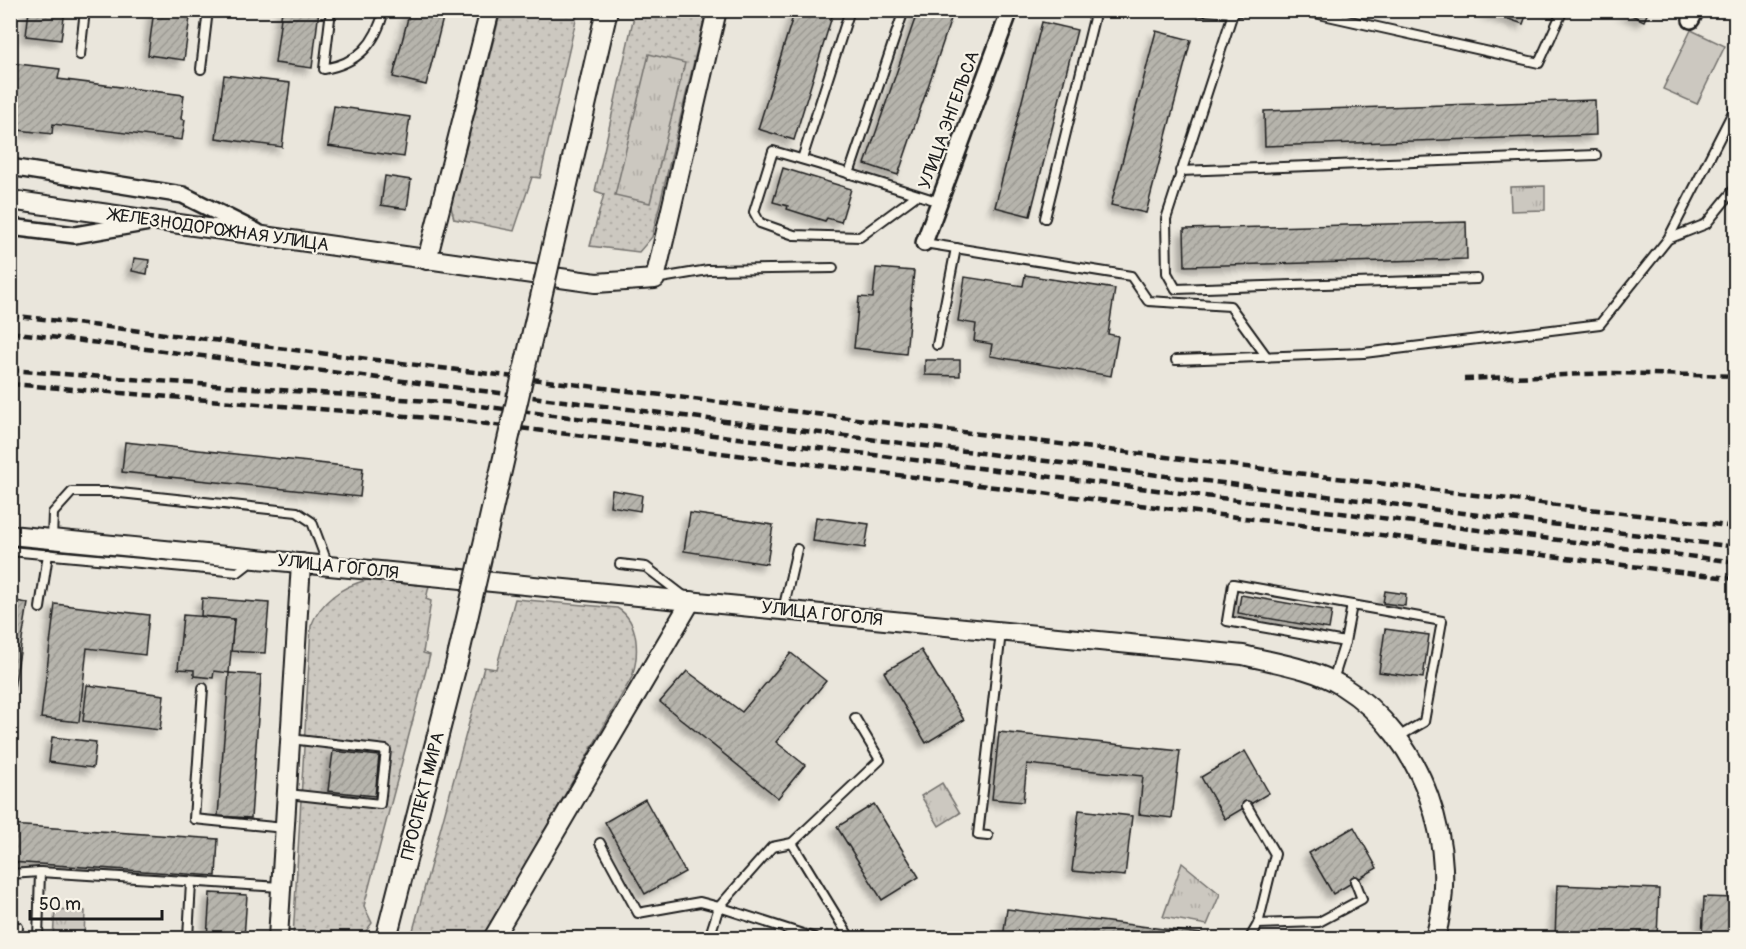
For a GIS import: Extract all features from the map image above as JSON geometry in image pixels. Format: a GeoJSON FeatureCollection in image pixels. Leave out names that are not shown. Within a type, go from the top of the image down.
{"type":"FeatureCollection","features":[{"type":"Feature","properties":{"kind":"main road","name":"ПРОСПЕКТ МИРА"},"geometry":{"type":"LineString","coordinates":[[388,939],[392,914],[459,653],[607,10]]}},
{"type":"Feature","properties":{"kind":"street"},"geometry":{"type":"LineString","coordinates":[[428,260],[490,10]]}},
{"type":"Feature","properties":{"kind":"street"},"geometry":{"type":"LineString","coordinates":[[654,279],[717,10]]}},
{"type":"Feature","properties":{"kind":"street","name":"УЛИЦА ЭНГЕЛЬСА"},"geometry":{"type":"LineString","coordinates":[[924,243],[1010,10]]}},
{"type":"Feature","properties":{"kind":"street"},"geometry":{"type":"LineString","coordinates":[[10,168],[183,195],[265,236]]}},
{"type":"Feature","properties":{"kind":"street","name":"ЖЕЛЕЗНОДОРОЖНАЯ УЛИЦА"},"geometry":{"type":"LineString","coordinates":[[10,200],[596,283],[654,279]]}},
{"type":"Feature","properties":{"kind":"street"},"geometry":{"type":"LineString","coordinates":[[10,227],[75,235],[157,220]]}},
{"type":"Feature","properties":{"kind":"street","name":"УЛИЦА ГОГОЛЯ"},"geometry":{"type":"LineString","coordinates":[[10,535],[50,546],[248,558],[1243,655],[1296,668],[1333,681],[1363,701],[1398,737],[1417,767],[1430,797],[1438,833],[1444,880],[1435,939]]}},
{"type":"Feature","properties":{"kind":"street"},"geometry":{"type":"LineString","coordinates":[[280,939],[279,915],[301,563]]}},
{"type":"Feature","properties":{"kind":"street"},"geometry":{"type":"LineString","coordinates":[[493,939],[691,601]]}},
{"type":"Feature","properties":{"kind":"street"},"geometry":{"type":"LineString","coordinates":[[379,939],[392,914]]}},
{"type":"Feature","properties":{"kind":"lane"},"geometry":{"type":"LineString","coordinates":[[80,55],[85,10]]}},
{"type":"Feature","properties":{"kind":"lane"},"geometry":{"type":"LineString","coordinates":[[201,69],[208,10]]}},
{"type":"Feature","properties":{"kind":"lane"},"geometry":{"type":"LineString","coordinates":[[331,10],[324,69],[338,66],[361,56],[381,22],[384,10]]}},
{"type":"Feature","properties":{"kind":"lane"},"geometry":{"type":"LineString","coordinates":[[802,159],[850,10]]}},
{"type":"Feature","properties":{"kind":"lane"},"geometry":{"type":"LineString","coordinates":[[849,174],[904,10]]}},
{"type":"Feature","properties":{"kind":"lane"},"geometry":{"type":"LineString","coordinates":[[1045,218],[1096,10]]}},
{"type":"Feature","properties":{"kind":"lane"},"geometry":{"type":"LineString","coordinates":[[1190,10],[1233,12],[1243,10]]}},
{"type":"Feature","properties":{"kind":"lane"},"geometry":{"type":"LineString","coordinates":[[1301,10],[1539,63],[1563,10]]}},
{"type":"Feature","properties":{"kind":"lane"},"geometry":{"type":"LineString","coordinates":[[1233,12],[1166,219],[1167,273],[1176,289],[1477,279]]}},
{"type":"Feature","properties":{"kind":"lane"},"geometry":{"type":"LineString","coordinates":[[1176,360],[1364,353],[1600,324],[1668,238],[1736,106]]}},
{"type":"Feature","properties":{"kind":"lane"},"geometry":{"type":"LineString","coordinates":[[917,195],[860,237],[794,235],[760,223],[754,212],[773,151],[940,202]]}},
{"type":"Feature","properties":{"kind":"lane"},"geometry":{"type":"LineString","coordinates":[[1180,171],[1596,155]]}},
{"type":"Feature","properties":{"kind":"lane"},"geometry":{"type":"LineString","coordinates":[[1668,238],[1706,224],[1736,187]]}},
{"type":"Feature","properties":{"kind":"lane"},"geometry":{"type":"LineString","coordinates":[[924,243],[1131,276],[1148,301],[1230,306],[1267,357]]}},
{"type":"Feature","properties":{"kind":"lane"},"geometry":{"type":"LineString","coordinates":[[937,345],[956,248]]}},
{"type":"Feature","properties":{"kind":"lane"},"geometry":{"type":"LineString","coordinates":[[654,279],[708,270],[832,268]]}},
{"type":"Feature","properties":{"kind":"lane"},"geometry":{"type":"LineString","coordinates":[[40,608],[53,513],[72,492],[111,492],[297,512],[312,522],[329,566]]}},
{"type":"Feature","properties":{"kind":"lane"},"geometry":{"type":"LineString","coordinates":[[10,551],[50,546]]}},
{"type":"Feature","properties":{"kind":"lane"},"geometry":{"type":"LineString","coordinates":[[783,610],[797,549]]}},
{"type":"Feature","properties":{"kind":"lane"},"geometry":{"type":"LineString","coordinates":[[620,564],[646,567],[691,601]]}},
{"type":"Feature","properties":{"kind":"lane"},"geometry":{"type":"LineString","coordinates":[[1345,642],[1227,621],[1233,585],[1442,621],[1424,722],[1398,737]]}},
{"type":"Feature","properties":{"kind":"lane"},"geometry":{"type":"LineString","coordinates":[[1333,681],[1345,642],[1352,605]]}},
{"type":"Feature","properties":{"kind":"lane"},"geometry":{"type":"LineString","coordinates":[[988,836],[978,835],[1002,631]]}},
{"type":"Feature","properties":{"kind":"lane"},"geometry":{"type":"LineString","coordinates":[[203,688],[194,819],[284,828]]}},
{"type":"Feature","properties":{"kind":"lane"},"geometry":{"type":"LineString","coordinates":[[709,939],[719,907],[772,847],[792,843],[880,760],[855,718]]}},
{"type":"Feature","properties":{"kind":"lane"},"geometry":{"type":"LineString","coordinates":[[286,794],[380,804],[386,750],[289,739]]}},
{"type":"Feature","properties":{"kind":"lane"},"geometry":{"type":"LineString","coordinates":[[1247,806],[1275,854],[1258,924],[1250,939]]}},
{"type":"Feature","properties":{"kind":"lane"},"geometry":{"type":"LineString","coordinates":[[600,843],[638,912],[700,902],[815,939]]}},
{"type":"Feature","properties":{"kind":"lane"},"geometry":{"type":"LineString","coordinates":[[792,843],[850,939]]}},
{"type":"Feature","properties":{"kind":"lane"},"geometry":{"type":"LineString","coordinates":[[10,874],[40,872],[281,887]]}},
{"type":"Feature","properties":{"kind":"lane"},"geometry":{"type":"LineString","coordinates":[[38,939],[40,872]]}},
{"type":"Feature","properties":{"kind":"lane"},"geometry":{"type":"LineString","coordinates":[[1258,924],[1319,922],[1362,898],[1355,881]]}},
{"type":"Feature","properties":{"kind":"lane"},"geometry":{"type":"LineString","coordinates":[[188,939],[191,882]]}},
{"type":"Feature","properties":{"kind":"lane"},"geometry":{"type":"LineString","coordinates":[[10,927],[18,927],[17,939]]}},
{"type":"Feature","properties":{"kind":"green space"},"geometry":{"type":"Polygon","coordinates":[[[501,11],[578,11],[540,178],[532,177],[514,231],[454,219],[451,207],[501,11]]]}},
{"type":"Feature","properties":{"kind":"green space"},"geometry":{"type":"Polygon","coordinates":[[[635,11],[706,11],[652,237],[639,252],[590,246],[604,194],[595,191],[635,11]]]}},
{"type":"Feature","properties":{"kind":"green space"},"geometry":{"type":"Polygon","coordinates":[[[1691,30],[1725,46],[1697,104],[1663,89],[1691,30]]]}},
{"type":"Feature","properties":{"kind":"green space"},"geometry":{"type":"Polygon","coordinates":[[[649,54],[685,63],[650,203],[615,195],[649,54]]]}},
{"type":"Feature","properties":{"kind":"green space"},"geometry":{"type":"Polygon","coordinates":[[[1545,186],[1545,210],[1511,211],[1510,187],[1545,186]]]}},
{"type":"Feature","properties":{"kind":"green space"},"geometry":{"type":"Polygon","coordinates":[[[367,580],[429,586],[426,599],[431,601],[423,653],[430,655],[364,906],[372,923],[361,938],[293,938],[311,626],[320,610],[333,596],[349,586],[367,580]]]}},
{"type":"Feature","properties":{"kind":"green space"},"geometry":{"type":"Polygon","coordinates":[[[515,599],[617,608],[630,621],[636,639],[636,659],[632,677],[483,938],[411,938],[484,667],[496,669],[515,599]]]}},
{"type":"Feature","properties":{"kind":"green space"},"geometry":{"type":"Polygon","coordinates":[[[942,783],[960,813],[939,826],[921,796],[942,783]]]}},
{"type":"Feature","properties":{"kind":"green space"},"geometry":{"type":"Polygon","coordinates":[[[1182,863],[1220,894],[1207,925],[1163,917],[1182,863]]]}},
{"type":"Feature","properties":{"kind":"green space"},"geometry":{"type":"Polygon","coordinates":[[[55,909],[85,911],[84,938],[53,938],[55,909]]]}},
{"type":"Feature","properties":{"kind":"green space"},"geometry":{"type":"Polygon","coordinates":[[[125,931],[157,932],[157,938],[125,938],[125,931]]]}},
{"type":"Feature","properties":{"kind":"building"},"geometry":{"type":"Polygon","coordinates":[[[29,10],[65,10],[61,40],[26,36],[29,10]]]}},
{"type":"Feature","properties":{"kind":"building"},"geometry":{"type":"Polygon","coordinates":[[[154,10],[191,10],[184,60],[148,55],[154,10]]]}},
{"type":"Feature","properties":{"kind":"building"},"geometry":{"type":"Polygon","coordinates":[[[282,10],[319,10],[312,68],[275,63],[282,10]]]}},
{"type":"Feature","properties":{"kind":"building"},"geometry":{"type":"Polygon","coordinates":[[[410,10],[445,10],[426,85],[393,77],[410,10]]]}},
{"type":"Feature","properties":{"kind":"building"},"geometry":{"type":"Polygon","coordinates":[[[795,10],[834,10],[794,140],[758,129],[795,10]]]}},
{"type":"Feature","properties":{"kind":"building"},"geometry":{"type":"Polygon","coordinates":[[[918,10],[954,10],[898,175],[865,164],[918,10]]]}},
{"type":"Feature","properties":{"kind":"building"},"geometry":{"type":"Polygon","coordinates":[[[1483,10],[1528,10],[1523,24],[1483,10]]]}},
{"type":"Feature","properties":{"kind":"building"},"geometry":{"type":"Polygon","coordinates":[[[1621,10],[1649,10],[1644,21],[1621,10]]]}},
{"type":"Feature","properties":{"kind":"building"},"geometry":{"type":"Polygon","coordinates":[[[1042,22],[1077,30],[1030,216],[995,207],[1042,22]]]}},
{"type":"Feature","properties":{"kind":"building"},"geometry":{"type":"Polygon","coordinates":[[[1156,31],[1191,40],[1146,213],[1111,205],[1156,31]]]}},
{"type":"Feature","properties":{"kind":"building"},"geometry":{"type":"Polygon","coordinates":[[[10,63],[60,69],[58,79],[184,95],[181,119],[185,120],[182,140],[53,124],[52,134],[10,129],[10,63]]]}},
{"type":"Feature","properties":{"kind":"building"},"geometry":{"type":"Polygon","coordinates":[[[224,75],[290,83],[282,147],[216,138],[224,75]]]}},
{"type":"Feature","properties":{"kind":"building"},"geometry":{"type":"Polygon","coordinates":[[[1595,100],[1596,135],[1265,146],[1264,111],[1595,100]]]}},
{"type":"Feature","properties":{"kind":"building"},"geometry":{"type":"Polygon","coordinates":[[[334,106],[410,117],[404,157],[328,146],[334,106]]]}},
{"type":"Feature","properties":{"kind":"building"},"geometry":{"type":"Polygon","coordinates":[[[783,168],[851,189],[841,222],[827,218],[825,221],[773,202],[783,168]]]}},
{"type":"Feature","properties":{"kind":"building"},"geometry":{"type":"Polygon","coordinates":[[[385,176],[411,180],[407,209],[381,205],[385,176]]]}},
{"type":"Feature","properties":{"kind":"building"},"geometry":{"type":"Polygon","coordinates":[[[1466,222],[1467,259],[1185,266],[1184,229],[1466,222]]]}},
{"type":"Feature","properties":{"kind":"building"},"geometry":{"type":"Polygon","coordinates":[[[134,258],[149,260],[147,274],[132,271],[134,258]]]}},
{"type":"Feature","properties":{"kind":"building"},"geometry":{"type":"Polygon","coordinates":[[[876,268],[914,271],[906,354],[854,348],[859,297],[873,298],[876,268]]]}},
{"type":"Feature","properties":{"kind":"building"},"geometry":{"type":"Polygon","coordinates":[[[1025,275],[1115,289],[1108,334],[1118,336],[1111,376],[990,356],[992,344],[974,341],[976,324],[958,321],[965,277],[1023,286],[1025,275]]]}},
{"type":"Feature","properties":{"kind":"building"},"geometry":{"type":"Polygon","coordinates":[[[925,360],[960,360],[960,376],[925,375],[925,360]]]}},
{"type":"Feature","properties":{"kind":"building"},"geometry":{"type":"Polygon","coordinates":[[[125,442],[363,468],[360,497],[122,472],[125,442]]]}},
{"type":"Feature","properties":{"kind":"building"},"geometry":{"type":"Polygon","coordinates":[[[612,490],[642,495],[640,511],[610,506],[612,490]]]}},
{"type":"Feature","properties":{"kind":"building"},"geometry":{"type":"Polygon","coordinates":[[[690,513],[773,525],[767,564],[684,551],[690,513]]]}},
{"type":"Feature","properties":{"kind":"building"},"geometry":{"type":"Polygon","coordinates":[[[816,517],[869,524],[865,548],[813,541],[816,517]]]}},
{"type":"Feature","properties":{"kind":"building"},"geometry":{"type":"Polygon","coordinates":[[[1385,591],[1406,594],[1405,606],[1383,603],[1385,591]]]}},
{"type":"Feature","properties":{"kind":"building"},"geometry":{"type":"Polygon","coordinates":[[[1241,595],[1332,611],[1329,629],[1238,613],[1241,595]]]}},
{"type":"Feature","properties":{"kind":"building"},"geometry":{"type":"Polygon","coordinates":[[[202,598],[269,603],[265,653],[231,651],[234,619],[201,616],[202,598]]]}},
{"type":"Feature","properties":{"kind":"building"},"geometry":{"type":"Polygon","coordinates":[[[10,600],[28,603],[10,713],[10,600]]]}},
{"type":"Feature","properties":{"kind":"building"},"geometry":{"type":"Polygon","coordinates":[[[55,604],[149,615],[145,655],[87,648],[79,722],[41,718],[55,604]]]}},
{"type":"Feature","properties":{"kind":"building"},"geometry":{"type":"Polygon","coordinates":[[[183,615],[234,619],[229,673],[214,671],[213,678],[194,676],[194,670],[178,669],[183,615]]]}},
{"type":"Feature","properties":{"kind":"building"},"geometry":{"type":"Polygon","coordinates":[[[1385,629],[1429,635],[1423,678],[1379,672],[1385,629]]]}},
{"type":"Feature","properties":{"kind":"building"},"geometry":{"type":"Polygon","coordinates":[[[921,650],[964,720],[926,743],[884,672],[921,650]]]}},
{"type":"Feature","properties":{"kind":"building"},"geometry":{"type":"Polygon","coordinates":[[[791,653],[826,681],[776,742],[805,765],[778,798],[660,702],[687,671],[742,712],[791,653]]]}},
{"type":"Feature","properties":{"kind":"building"},"geometry":{"type":"Polygon","coordinates":[[[229,673],[261,675],[251,818],[218,816],[229,673]]]}},
{"type":"Feature","properties":{"kind":"building"},"geometry":{"type":"Polygon","coordinates":[[[87,685],[164,695],[160,730],[83,721],[87,685]]]}},
{"type":"Feature","properties":{"kind":"building"},"geometry":{"type":"Polygon","coordinates":[[[999,732],[1180,751],[1172,818],[1139,814],[1143,776],[1027,764],[1023,802],[992,799],[999,732]]]}},
{"type":"Feature","properties":{"kind":"building"},"geometry":{"type":"Polygon","coordinates":[[[52,737],[96,742],[93,768],[49,762],[52,737]]]}},
{"type":"Feature","properties":{"kind":"building"},"geometry":{"type":"Polygon","coordinates":[[[333,751],[379,756],[375,796],[328,791],[333,751]]]}},
{"type":"Feature","properties":{"kind":"building"},"geometry":{"type":"Polygon","coordinates":[[[1245,751],[1269,793],[1225,819],[1201,777],[1245,751]]]}},
{"type":"Feature","properties":{"kind":"building"},"geometry":{"type":"Polygon","coordinates":[[[645,799],[685,872],[645,894],[605,822],[645,799]]]}},
{"type":"Feature","properties":{"kind":"building"},"geometry":{"type":"Polygon","coordinates":[[[874,804],[919,877],[882,900],[837,827],[874,804]]]}},
{"type":"Feature","properties":{"kind":"building"},"geometry":{"type":"Polygon","coordinates":[[[1079,810],[1132,816],[1125,876],[1072,871],[1079,810]]]}},
{"type":"Feature","properties":{"kind":"building"},"geometry":{"type":"Polygon","coordinates":[[[10,825],[218,839],[216,876],[10,862],[10,825]]]}},
{"type":"Feature","properties":{"kind":"building"},"geometry":{"type":"Polygon","coordinates":[[[1354,827],[1377,868],[1333,894],[1309,853],[1354,827]]]}},
{"type":"Feature","properties":{"kind":"building"},"geometry":{"type":"Polygon","coordinates":[[[1557,885],[1659,889],[1657,938],[1555,938],[1557,885]]]}},
{"type":"Feature","properties":{"kind":"building"},"geometry":{"type":"Polygon","coordinates":[[[210,893],[247,895],[244,938],[207,938],[210,893]]]}},
{"type":"Feature","properties":{"kind":"building"},"geometry":{"type":"Polygon","coordinates":[[[1704,897],[1736,898],[1736,938],[1702,938],[1704,897]]]}},
{"type":"Feature","properties":{"kind":"building"},"geometry":{"type":"Polygon","coordinates":[[[1007,909],[1202,934],[1201,938],[1003,938],[1007,909]]]}},
{"type":"Feature","properties":{"kind":"railway"},"geometry":{"type":"LineString","coordinates":[[10,315],[1736,527]]}},
{"type":"Feature","properties":{"kind":"railway"},"geometry":{"type":"LineString","coordinates":[[10,332],[1736,547]]}},
{"type":"Feature","properties":{"kind":"railway"},"geometry":{"type":"LineString","coordinates":[[10,370],[456,403],[1736,562]]}},
{"type":"Feature","properties":{"kind":"railway"},"geometry":{"type":"LineString","coordinates":[[1464,379],[1611,373],[1736,376]]}},
{"type":"Feature","properties":{"kind":"railway"},"geometry":{"type":"LineString","coordinates":[[10,384],[455,420],[1736,579]]}}]}
